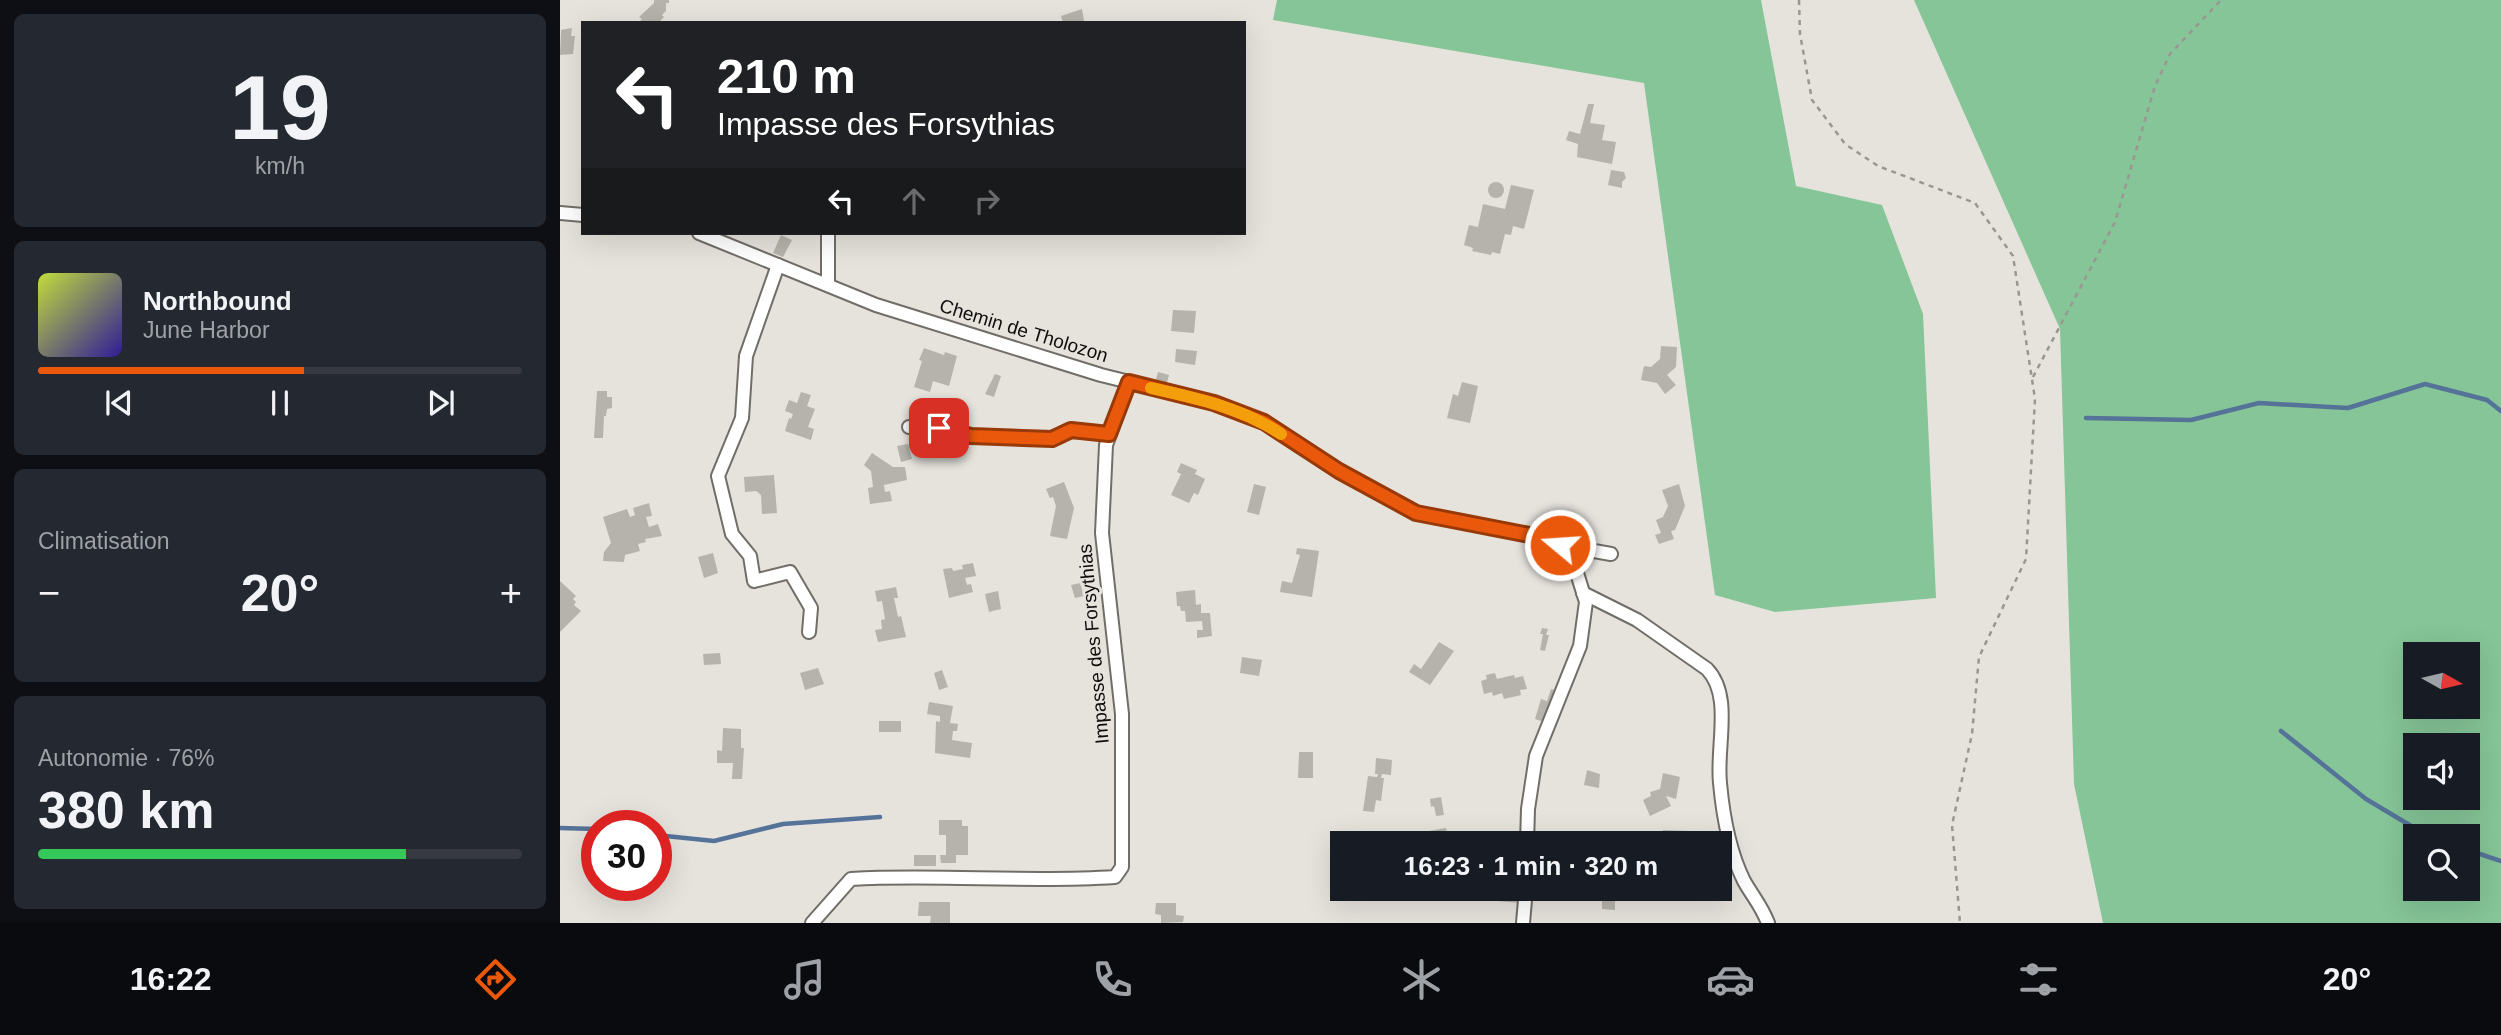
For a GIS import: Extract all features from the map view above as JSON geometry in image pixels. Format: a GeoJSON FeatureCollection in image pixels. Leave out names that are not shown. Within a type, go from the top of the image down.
{"type":"FeatureCollection","features":[{"type":"Feature","properties":{"kind":"street"},"geometry":{"type":"LineString","coordinates":[[560,214],[581,215]]}},
{"type":"Feature","properties":{"kind":"street","name":"Chemin de Tholozon"},"geometry":{"type":"LineString","coordinates":[[704,235],[876,304],[1129,382],[1214,403],[1264,422],[1339,471],[1416,513],[1611,554]]}},
{"type":"Feature","properties":{"kind":"street"},"geometry":{"type":"LineString","coordinates":[[828,235],[828,285]]}},
{"type":"Feature","properties":{"kind":"street"},"geometry":{"type":"LineString","coordinates":[[778,265],[747,356],[742,418],[718,476],[732,534],[750,556],[754,580],[790,572],[811,608],[808,632]]}},
{"type":"Feature","properties":{"kind":"street","name":"Impasse des Forsythias"},"geometry":{"type":"LineString","coordinates":[[812,923],[851,879],[884,877],[1059,881],[1115,877],[1122,867],[1122,714],[1102,533],[1106,445],[1129,382]]}},
{"type":"Feature","properties":{"kind":"street"},"geometry":{"type":"LineString","coordinates":[[909,427],[939,428],[971,436],[1052,439],[1071,430],[1109,434]]}},
{"type":"Feature","properties":{"kind":"street"},"geometry":{"type":"LineString","coordinates":[[1527,831],[1536,756],[1580,646],[1586,602],[1576,570],[1560,545]]}},
{"type":"Feature","properties":{"kind":"street"},"geometry":{"type":"LineString","coordinates":[[1583,593],[1637,620],[1707,669],[1715,678],[1722,699],[1718,751],[1719,782],[1726,825],[1736,863],[1746,885],[1762,905],[1768,923]]}},
{"type":"Feature","properties":{"kind":"street"},"geometry":{"type":"LineString","coordinates":[[1523,923],[1525,901]]}},
{"type":"Feature","properties":{"kind":"path"},"geometry":{"type":"LineString","coordinates":[[1799,0],[1800,34],[1812,100],[1845,144],[1878,166],[1975,203],[2013,256],[2035,399],[2026,559],[1979,657],[1972,734],[1952,825],[1961,923]]}},
{"type":"Feature","properties":{"kind":"path"},"geometry":{"type":"LineString","coordinates":[[2032,379],[2115,222],[2155,86],[2170,54],[2221,0]]}},
{"type":"Feature","properties":{"kind":"green space"},"geometry":{"type":"Polygon","coordinates":[[[1277,0],[1761,0],[1796,186],[1882,205],[1923,314],[1936,598],[1775,612],[1715,595],[1644,83],[1273,20],[1277,0]]]}},
{"type":"Feature","properties":{"kind":"green space"},"geometry":{"type":"Polygon","coordinates":[[[1914,0],[2501,0],[2501,923],[2103,923],[2074,784],[2060,329],[1914,0]]]}},
{"type":"Feature","properties":{"kind":"building"},"geometry":{"type":"Polygon","coordinates":[[[654,0],[669,0],[662,15],[664,17],[660,21],[640,21],[642,19],[639,17],[654,0]]]}},
{"type":"Feature","properties":{"kind":"building"},"geometry":{"type":"Polygon","coordinates":[[[1082,9],[1084,21],[1062,21],[1061,16],[1082,9]]]}},
{"type":"Feature","properties":{"kind":"building"},"geometry":{"type":"Polygon","coordinates":[[[572,28],[571,36],[575,36],[573,54],[560,55],[561,30],[572,28]]]}},
{"type":"Feature","properties":{"kind":"building"},"geometry":{"type":"Polygon","coordinates":[[[1588,104],[1594,104],[1590,123],[1605,125],[1602,140],[1616,142],[1612,164],[1577,157],[1578,144],[1566,140],[1569,131],[1580,134],[1588,104]]]}},
{"type":"Feature","properties":{"kind":"building"},"geometry":{"type":"Polygon","coordinates":[[[1611,170],[1624,172],[1626,178],[1622,182],[1622,188],[1608,185],[1611,170]]]}},
{"type":"Feature","properties":{"kind":"building"},"geometry":{"type":"Polygon","coordinates":[[[1496,182],[1504,190],[1496,198],[1488,190],[1496,182]]]}},
{"type":"Feature","properties":{"kind":"building"},"geometry":{"type":"Polygon","coordinates":[[[1511,185],[1534,190],[1524,229],[1513,226],[1511,235],[1505,234],[1500,254],[1472,251],[1473,248],[1464,245],[1469,225],[1478,227],[1483,204],[1505,209],[1511,185]]]}},
{"type":"Feature","properties":{"kind":"building"},"geometry":{"type":"Polygon","coordinates":[[[781,235],[792,240],[783,257],[773,253],[781,235]]]}},
{"type":"Feature","properties":{"kind":"building"},"geometry":{"type":"Polygon","coordinates":[[[1173,310],[1196,311],[1194,333],[1171,331],[1173,310]]]}},
{"type":"Feature","properties":{"kind":"building"},"geometry":{"type":"Polygon","coordinates":[[[1661,346],[1677,347],[1676,367],[1667,375],[1676,385],[1665,394],[1657,383],[1641,380],[1644,366],[1651,367],[1660,359],[1661,346]]]}},
{"type":"Feature","properties":{"kind":"building"},"geometry":{"type":"Polygon","coordinates":[[[924,348],[957,356],[949,386],[933,381],[930,392],[914,387],[924,348]]]}},
{"type":"Feature","properties":{"kind":"building"},"geometry":{"type":"Polygon","coordinates":[[[1176,349],[1197,351],[1195,365],[1175,362],[1176,349]]]}},
{"type":"Feature","properties":{"kind":"building"},"geometry":{"type":"Polygon","coordinates":[[[1158,372],[1169,375],[1166,386],[1155,383],[1158,372]]]}},
{"type":"Feature","properties":{"kind":"building"},"geometry":{"type":"Polygon","coordinates":[[[995,374],[1001,376],[994,397],[985,394],[995,374]]]}},
{"type":"Feature","properties":{"kind":"building"},"geometry":{"type":"Polygon","coordinates":[[[1462,382],[1478,386],[1470,423],[1447,418],[1453,394],[1458,396],[1462,382]]]}},
{"type":"Feature","properties":{"kind":"building"},"geometry":{"type":"Polygon","coordinates":[[[597,391],[607,391],[607,397],[612,397],[612,408],[607,409],[604,416],[603,438],[594,438],[597,391]]]}},
{"type":"Feature","properties":{"kind":"building"},"geometry":{"type":"Polygon","coordinates":[[[801,392],[811,395],[807,406],[815,409],[808,427],[814,429],[811,440],[785,431],[793,414],[785,411],[789,400],[797,403],[801,392]]]}},
{"type":"Feature","properties":{"kind":"building"},"geometry":{"type":"Polygon","coordinates":[[[908,444],[912,459],[901,462],[897,446],[908,444]]]}},
{"type":"Feature","properties":{"kind":"building"},"geometry":{"type":"Polygon","coordinates":[[[872,453],[893,467],[905,467],[907,480],[884,485],[885,492],[890,491],[892,501],[870,504],[868,488],[873,487],[871,471],[864,465],[872,453]]]}},
{"type":"Feature","properties":{"kind":"building"},"geometry":{"type":"Polygon","coordinates":[[[1181,463],[1197,470],[1195,474],[1205,479],[1198,495],[1194,493],[1189,503],[1171,495],[1181,474],[1177,472],[1181,463]]]}},
{"type":"Feature","properties":{"kind":"building"},"geometry":{"type":"Polygon","coordinates":[[[774,475],[777,513],[762,514],[761,495],[756,491],[745,492],[744,477],[774,475]]]}},
{"type":"Feature","properties":{"kind":"building"},"geometry":{"type":"Polygon","coordinates":[[[1064,482],[1074,508],[1067,539],[1050,536],[1056,506],[1046,489],[1064,482]]]}},
{"type":"Feature","properties":{"kind":"building"},"geometry":{"type":"Polygon","coordinates":[[[1254,484],[1266,487],[1259,515],[1247,512],[1254,484]]]}},
{"type":"Feature","properties":{"kind":"building"},"geometry":{"type":"Polygon","coordinates":[[[1679,484],[1685,506],[1675,530],[1671,531],[1674,539],[1659,544],[1655,535],[1661,533],[1656,520],[1663,517],[1668,506],[1662,490],[1679,484]]]}},
{"type":"Feature","properties":{"kind":"building"},"geometry":{"type":"Polygon","coordinates":[[[649,503],[652,516],[646,517],[649,527],[658,524],[662,536],[645,539],[646,542],[638,544],[640,551],[625,555],[624,562],[603,561],[604,552],[611,543],[603,517],[627,509],[630,517],[635,515],[633,508],[649,503]]]}},
{"type":"Feature","properties":{"kind":"building"},"geometry":{"type":"Polygon","coordinates":[[[1297,548],[1319,551],[1312,597],[1280,592],[1282,581],[1292,583],[1300,555],[1296,554],[1297,548]]]}},
{"type":"Feature","properties":{"kind":"building"},"geometry":{"type":"Polygon","coordinates":[[[713,553],[718,573],[704,578],[698,557],[713,553]]]}},
{"type":"Feature","properties":{"kind":"building"},"geometry":{"type":"Polygon","coordinates":[[[973,563],[976,576],[965,578],[967,585],[971,584],[973,592],[949,598],[943,569],[963,569],[962,565],[973,563]]]}},
{"type":"Feature","properties":{"kind":"building"},"geometry":{"type":"Polygon","coordinates":[[[560,581],[576,596],[573,599],[576,602],[574,605],[581,611],[560,632],[560,581]]]}},
{"type":"Feature","properties":{"kind":"building"},"geometry":{"type":"Polygon","coordinates":[[[1080,583],[1084,596],[1075,598],[1071,585],[1080,583]]]}},
{"type":"Feature","properties":{"kind":"building"},"geometry":{"type":"Polygon","coordinates":[[[896,587],[898,598],[894,598],[906,637],[878,642],[875,630],[882,629],[881,620],[885,619],[882,601],[877,602],[875,591],[896,587]]]}},
{"type":"Feature","properties":{"kind":"building"},"geometry":{"type":"Polygon","coordinates":[[[1195,590],[1196,605],[1201,604],[1201,613],[1210,613],[1212,636],[1197,638],[1197,630],[1203,630],[1202,621],[1186,622],[1185,611],[1181,611],[1180,606],[1177,606],[1176,592],[1195,590]]]}},
{"type":"Feature","properties":{"kind":"building"},"geometry":{"type":"Polygon","coordinates":[[[998,591],[1001,609],[989,612],[985,594],[998,591]]]}},
{"type":"Feature","properties":{"kind":"building"},"geometry":{"type":"Polygon","coordinates":[[[1542,628],[1548,629],[1546,635],[1549,635],[1545,651],[1540,650],[1542,628]]]}},
{"type":"Feature","properties":{"kind":"building"},"geometry":{"type":"Polygon","coordinates":[[[1439,642],[1454,651],[1430,685],[1409,672],[1414,664],[1421,669],[1439,642]]]}},
{"type":"Feature","properties":{"kind":"building"},"geometry":{"type":"Polygon","coordinates":[[[720,653],[721,664],[704,665],[703,654],[720,653]]]}},
{"type":"Feature","properties":{"kind":"building"},"geometry":{"type":"Polygon","coordinates":[[[1242,657],[1262,660],[1259,676],[1240,673],[1242,657]]]}},
{"type":"Feature","properties":{"kind":"building"},"geometry":{"type":"Polygon","coordinates":[[[818,668],[824,684],[805,690],[800,673],[818,668]]]}},
{"type":"Feature","properties":{"kind":"building"},"geometry":{"type":"Polygon","coordinates":[[[942,670],[948,687],[939,690],[934,673],[942,670]]]}},
{"type":"Feature","properties":{"kind":"building"},"geometry":{"type":"Polygon","coordinates":[[[1495,673],[1497,679],[1523,676],[1527,689],[1520,690],[1521,695],[1504,699],[1502,693],[1493,696],[1492,692],[1484,694],[1481,681],[1487,679],[1486,675],[1495,673]]]}},
{"type":"Feature","properties":{"kind":"building"},"geometry":{"type":"Polygon","coordinates":[[[1551,689],[1557,691],[1547,723],[1535,719],[1541,699],[1547,701],[1551,689]]]}},
{"type":"Feature","properties":{"kind":"building"},"geometry":{"type":"Polygon","coordinates":[[[929,702],[953,706],[950,723],[958,724],[957,731],[953,731],[952,740],[972,743],[970,758],[935,753],[936,721],[940,722],[940,716],[927,714],[929,702]]]}},
{"type":"Feature","properties":{"kind":"building"},"geometry":{"type":"Polygon","coordinates":[[[879,721],[901,721],[901,732],[879,732],[879,721]]]}},
{"type":"Feature","properties":{"kind":"building"},"geometry":{"type":"Polygon","coordinates":[[[723,728],[741,729],[741,748],[744,748],[742,779],[732,779],[733,763],[717,763],[717,750],[722,751],[723,728]]]}},
{"type":"Feature","properties":{"kind":"building"},"geometry":{"type":"Polygon","coordinates":[[[1299,752],[1313,752],[1313,778],[1298,778],[1299,752]]]}},
{"type":"Feature","properties":{"kind":"building"},"geometry":{"type":"Polygon","coordinates":[[[1376,758],[1392,760],[1391,775],[1382,774],[1381,778],[1384,778],[1381,801],[1376,800],[1374,812],[1363,811],[1368,776],[1377,777],[1378,774],[1375,774],[1376,758]]]}},
{"type":"Feature","properties":{"kind":"building"},"geometry":{"type":"Polygon","coordinates":[[[1587,770],[1600,774],[1599,788],[1584,785],[1587,770]]]}},
{"type":"Feature","properties":{"kind":"building"},"geometry":{"type":"Polygon","coordinates":[[[1663,773],[1680,777],[1676,799],[1666,796],[1671,806],[1650,816],[1643,800],[1651,796],[1650,792],[1660,789],[1663,773]]]}},
{"type":"Feature","properties":{"kind":"building"},"geometry":{"type":"Polygon","coordinates":[[[1441,797],[1444,815],[1436,816],[1430,799],[1441,797]]]}},
{"type":"Feature","properties":{"kind":"building"},"geometry":{"type":"Polygon","coordinates":[[[939,820],[962,820],[962,826],[968,826],[968,855],[956,855],[956,863],[941,863],[940,855],[946,855],[946,835],[939,835],[939,820]]]}},
{"type":"Feature","properties":{"kind":"building"},"geometry":{"type":"Polygon","coordinates":[[[914,855],[936,855],[936,866],[914,866],[914,855]]]}},
{"type":"Feature","properties":{"kind":"building"},"geometry":{"type":"Polygon","coordinates":[[[1602,901],[1615,901],[1615,910],[1602,909],[1602,901]]]}},
{"type":"Feature","properties":{"kind":"building"},"geometry":{"type":"Polygon","coordinates":[[[919,902],[950,902],[950,923],[930,923],[931,916],[918,916],[919,902]]]}},
{"type":"Feature","properties":{"kind":"building"},"geometry":{"type":"Polygon","coordinates":[[[1156,903],[1176,903],[1176,915],[1184,916],[1183,922],[1161,923],[1161,915],[1155,914],[1156,903]]]}},
{"type":"Feature","properties":{"kind":"waterway"},"geometry":{"type":"LineString","coordinates":[[2086,418],[2191,420],[2259,403],[2348,408],[2425,384],[2487,400],[2501,411]]}},
{"type":"Feature","properties":{"kind":"waterway"},"geometry":{"type":"LineString","coordinates":[[2281,731],[2366,799],[2408,824]]}},
{"type":"Feature","properties":{"kind":"waterway"},"geometry":{"type":"LineString","coordinates":[[672,837],[714,841],[783,824],[880,817]]}},
{"type":"Feature","properties":{"kind":"waterway"},"geometry":{"type":"LineString","coordinates":[[560,828],[581,829]]}},
{"type":"Feature","properties":{"kind":"waterway"},"geometry":{"type":"LineString","coordinates":[[2480,854],[2501,861]]}},
{"type":"Feature","properties":{"kind":"slow traffic"},"geometry":{"type":"LineString","coordinates":[[1151,388],[1214,403],[1264,422],[1281,434]]}},
{"type":"Feature","properties":{"kind":"route"},"geometry":{"type":"LineString","coordinates":[[939,428],[971,436],[1052,439],[1071,430],[1109,434],[1129,382],[1214,403],[1264,422],[1339,471],[1416,513],[1545,538],[1560,545]]}}]}
